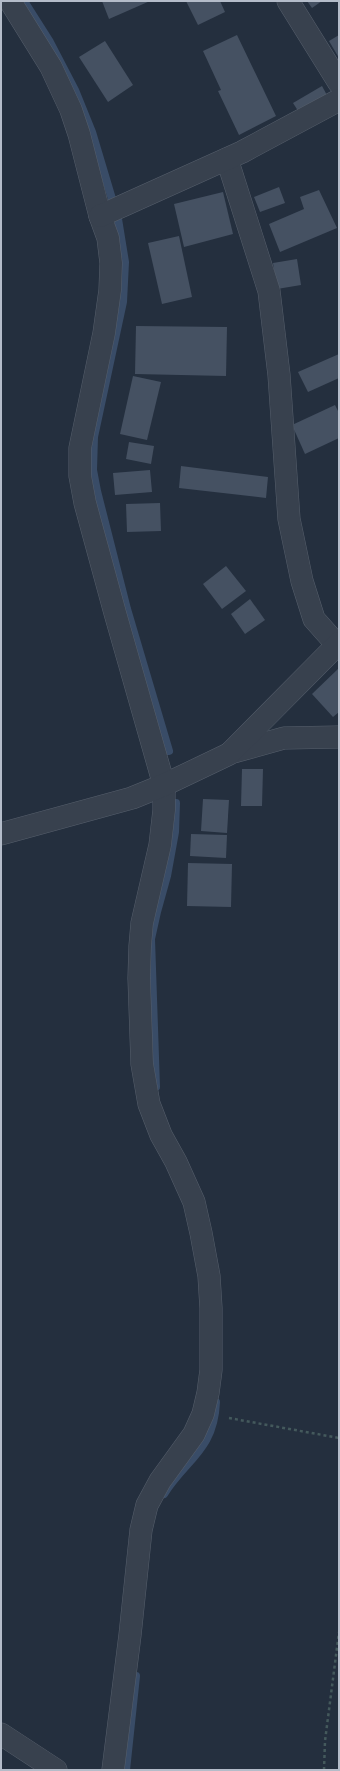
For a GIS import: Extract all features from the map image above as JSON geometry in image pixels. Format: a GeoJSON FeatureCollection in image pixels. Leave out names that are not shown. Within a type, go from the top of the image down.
{"type":"FeatureCollection","features":[{"type":"Feature","properties":{"kind":"street"},"geometry":{"type":"LineString","coordinates":[[10,1],[51,67],[71,110],[109,244],[111,263],[110,290],[104,333],[80,448],[80,476],[115,613],[164,785],[164,810],[160,845],[142,923],[140,946],[139,978],[142,1064],[148,1104],[160,1135],[176,1162],[194,1202],[209,1276],[211,1308],[211,1370],[203,1414],[194,1434],[160,1481],[147,1506],[141,1530],[130,1635],[113,1770]]}},
{"type":"Feature","properties":{"kind":"street"},"geometry":{"type":"LineString","coordinates":[[288,1],[339,83]]}},
{"type":"Feature","properties":{"kind":"street"},"geometry":{"type":"LineString","coordinates":[[100,216],[227,159],[339,100]]}},
{"type":"Feature","properties":{"kind":"street"},"geometry":{"type":"LineString","coordinates":[[227,159],[269,291],[279,375],[289,519],[302,581],[314,619],[338,644],[229,754]]}},
{"type":"Feature","properties":{"kind":"street"},"geometry":{"type":"LineString","coordinates":[[1,834],[132,798],[164,785],[229,754],[284,738],[339,737]]}},
{"type":"Feature","properties":{"kind":"street"},"geometry":{"type":"LineString","coordinates":[[1,1734],[56,1770]]}},
{"type":"Feature","properties":{"kind":"path"},"geometry":{"type":"LineString","coordinates":[[203,1414],[339,1438]]}},
{"type":"Feature","properties":{"kind":"path"},"geometry":{"type":"LineString","coordinates":[[324,1770],[325,1741],[339,1632]]}},
{"type":"Feature","properties":{"kind":"building"},"geometry":{"type":"Polygon","coordinates":[[[102,1],[150,1],[109,19],[102,1]]]}},
{"type":"Feature","properties":{"kind":"building"},"geometry":{"type":"Polygon","coordinates":[[[186,1],[220,1],[225,12],[198,25],[186,1]]]}},
{"type":"Feature","properties":{"kind":"building"},"geometry":{"type":"Polygon","coordinates":[[[307,1],[322,1],[312,8],[307,1]]]}},
{"type":"Feature","properties":{"kind":"building"},"geometry":{"type":"Polygon","coordinates":[[[237,35],[276,116],[239,135],[218,91],[221,90],[203,51],[237,35]]]}},
{"type":"Feature","properties":{"kind":"building"},"geometry":{"type":"Polygon","coordinates":[[[339,35],[339,58],[329,41],[339,35]]]}},
{"type":"Feature","properties":{"kind":"building"},"geometry":{"type":"Polygon","coordinates":[[[105,41],[133,85],[108,102],[79,57],[105,41]]]}},
{"type":"Feature","properties":{"kind":"building"},"geometry":{"type":"Polygon","coordinates":[[[322,86],[328,97],[300,114],[293,103],[322,86]]]}},
{"type":"Feature","properties":{"kind":"building"},"geometry":{"type":"Polygon","coordinates":[[[279,187],[285,203],[260,212],[254,197],[279,187]]]}},
{"type":"Feature","properties":{"kind":"building"},"geometry":{"type":"Polygon","coordinates":[[[319,190],[337,228],[280,252],[269,224],[304,209],[300,197],[319,190]]]}},
{"type":"Feature","properties":{"kind":"building"},"geometry":{"type":"Polygon","coordinates":[[[223,192],[233,234],[184,247],[174,204],[223,192]]]}},
{"type":"Feature","properties":{"kind":"building"},"geometry":{"type":"Polygon","coordinates":[[[179,236],[192,297],[162,304],[148,243],[179,236]]]}},
{"type":"Feature","properties":{"kind":"building"},"geometry":{"type":"Polygon","coordinates":[[[297,259],[301,285],[277,289],[273,263],[297,259]]]}},
{"type":"Feature","properties":{"kind":"building"},"geometry":{"type":"Polygon","coordinates":[[[136,326],[227,327],[226,376],[135,374],[136,326]]]}},
{"type":"Feature","properties":{"kind":"building"},"geometry":{"type":"Polygon","coordinates":[[[339,354],[339,378],[308,392],[298,372],[339,354]]]}},
{"type":"Feature","properties":{"kind":"building"},"geometry":{"type":"Polygon","coordinates":[[[133,376],[161,382],[147,440],[120,434],[133,376]]]}},
{"type":"Feature","properties":{"kind":"building"},"geometry":{"type":"Polygon","coordinates":[[[335,405],[339,413],[339,438],[305,454],[292,425],[335,405]]]}},
{"type":"Feature","properties":{"kind":"building"},"geometry":{"type":"Polygon","coordinates":[[[129,442],[154,446],[151,464],[126,459],[129,442]]]}},
{"type":"Feature","properties":{"kind":"building"},"geometry":{"type":"Polygon","coordinates":[[[181,466],[268,477],[266,498],[179,488],[181,466]]]}},
{"type":"Feature","properties":{"kind":"building"},"geometry":{"type":"Polygon","coordinates":[[[150,470],[152,492],[115,495],[113,473],[150,470]]]}},
{"type":"Feature","properties":{"kind":"building"},"geometry":{"type":"Polygon","coordinates":[[[160,503],[161,531],[127,532],[126,504],[160,503]]]}},
{"type":"Feature","properties":{"kind":"building"},"geometry":{"type":"Polygon","coordinates":[[[226,566],[246,591],[222,609],[203,584],[226,566]]]}},
{"type":"Feature","properties":{"kind":"building"},"geometry":{"type":"Polygon","coordinates":[[[250,599],[265,620],[245,634],[231,614],[250,599]]]}},
{"type":"Feature","properties":{"kind":"building"},"geometry":{"type":"Polygon","coordinates":[[[339,668],[339,712],[333,717],[312,694],[339,668]]]}},
{"type":"Feature","properties":{"kind":"building"},"geometry":{"type":"Polygon","coordinates":[[[242,769],[263,769],[262,806],[241,806],[242,769]]]}},
{"type":"Feature","properties":{"kind":"building"},"geometry":{"type":"Polygon","coordinates":[[[203,799],[229,800],[227,833],[201,831],[203,799]]]}},
{"type":"Feature","properties":{"kind":"building"},"geometry":{"type":"Polygon","coordinates":[[[191,834],[227,835],[226,858],[190,856],[191,834]]]}},
{"type":"Feature","properties":{"kind":"building"},"geometry":{"type":"Polygon","coordinates":[[[188,863],[232,864],[231,907],[187,906],[188,863]]]}},
{"type":"Feature","properties":{"kind":"waterway"},"geometry":{"type":"LineString","coordinates":[[24,1],[50,42],[75,90],[92,132],[118,219],[125,262],[123,302],[94,437],[93,470],[127,609],[169,751]]}},
{"type":"Feature","properties":{"kind":"waterway"},"geometry":{"type":"LineString","coordinates":[[156,1087],[151,939],[167,876],[175,832],[176,803]]}},
{"type":"Feature","properties":{"kind":"waterway"},"geometry":{"type":"LineString","coordinates":[[164,1494],[172,1482],[198,1453],[204,1443],[210,1432],[216,1402]]}},
{"type":"Feature","properties":{"kind":"waterway"},"geometry":{"type":"LineString","coordinates":[[126,1770],[136,1676]]}}]}
